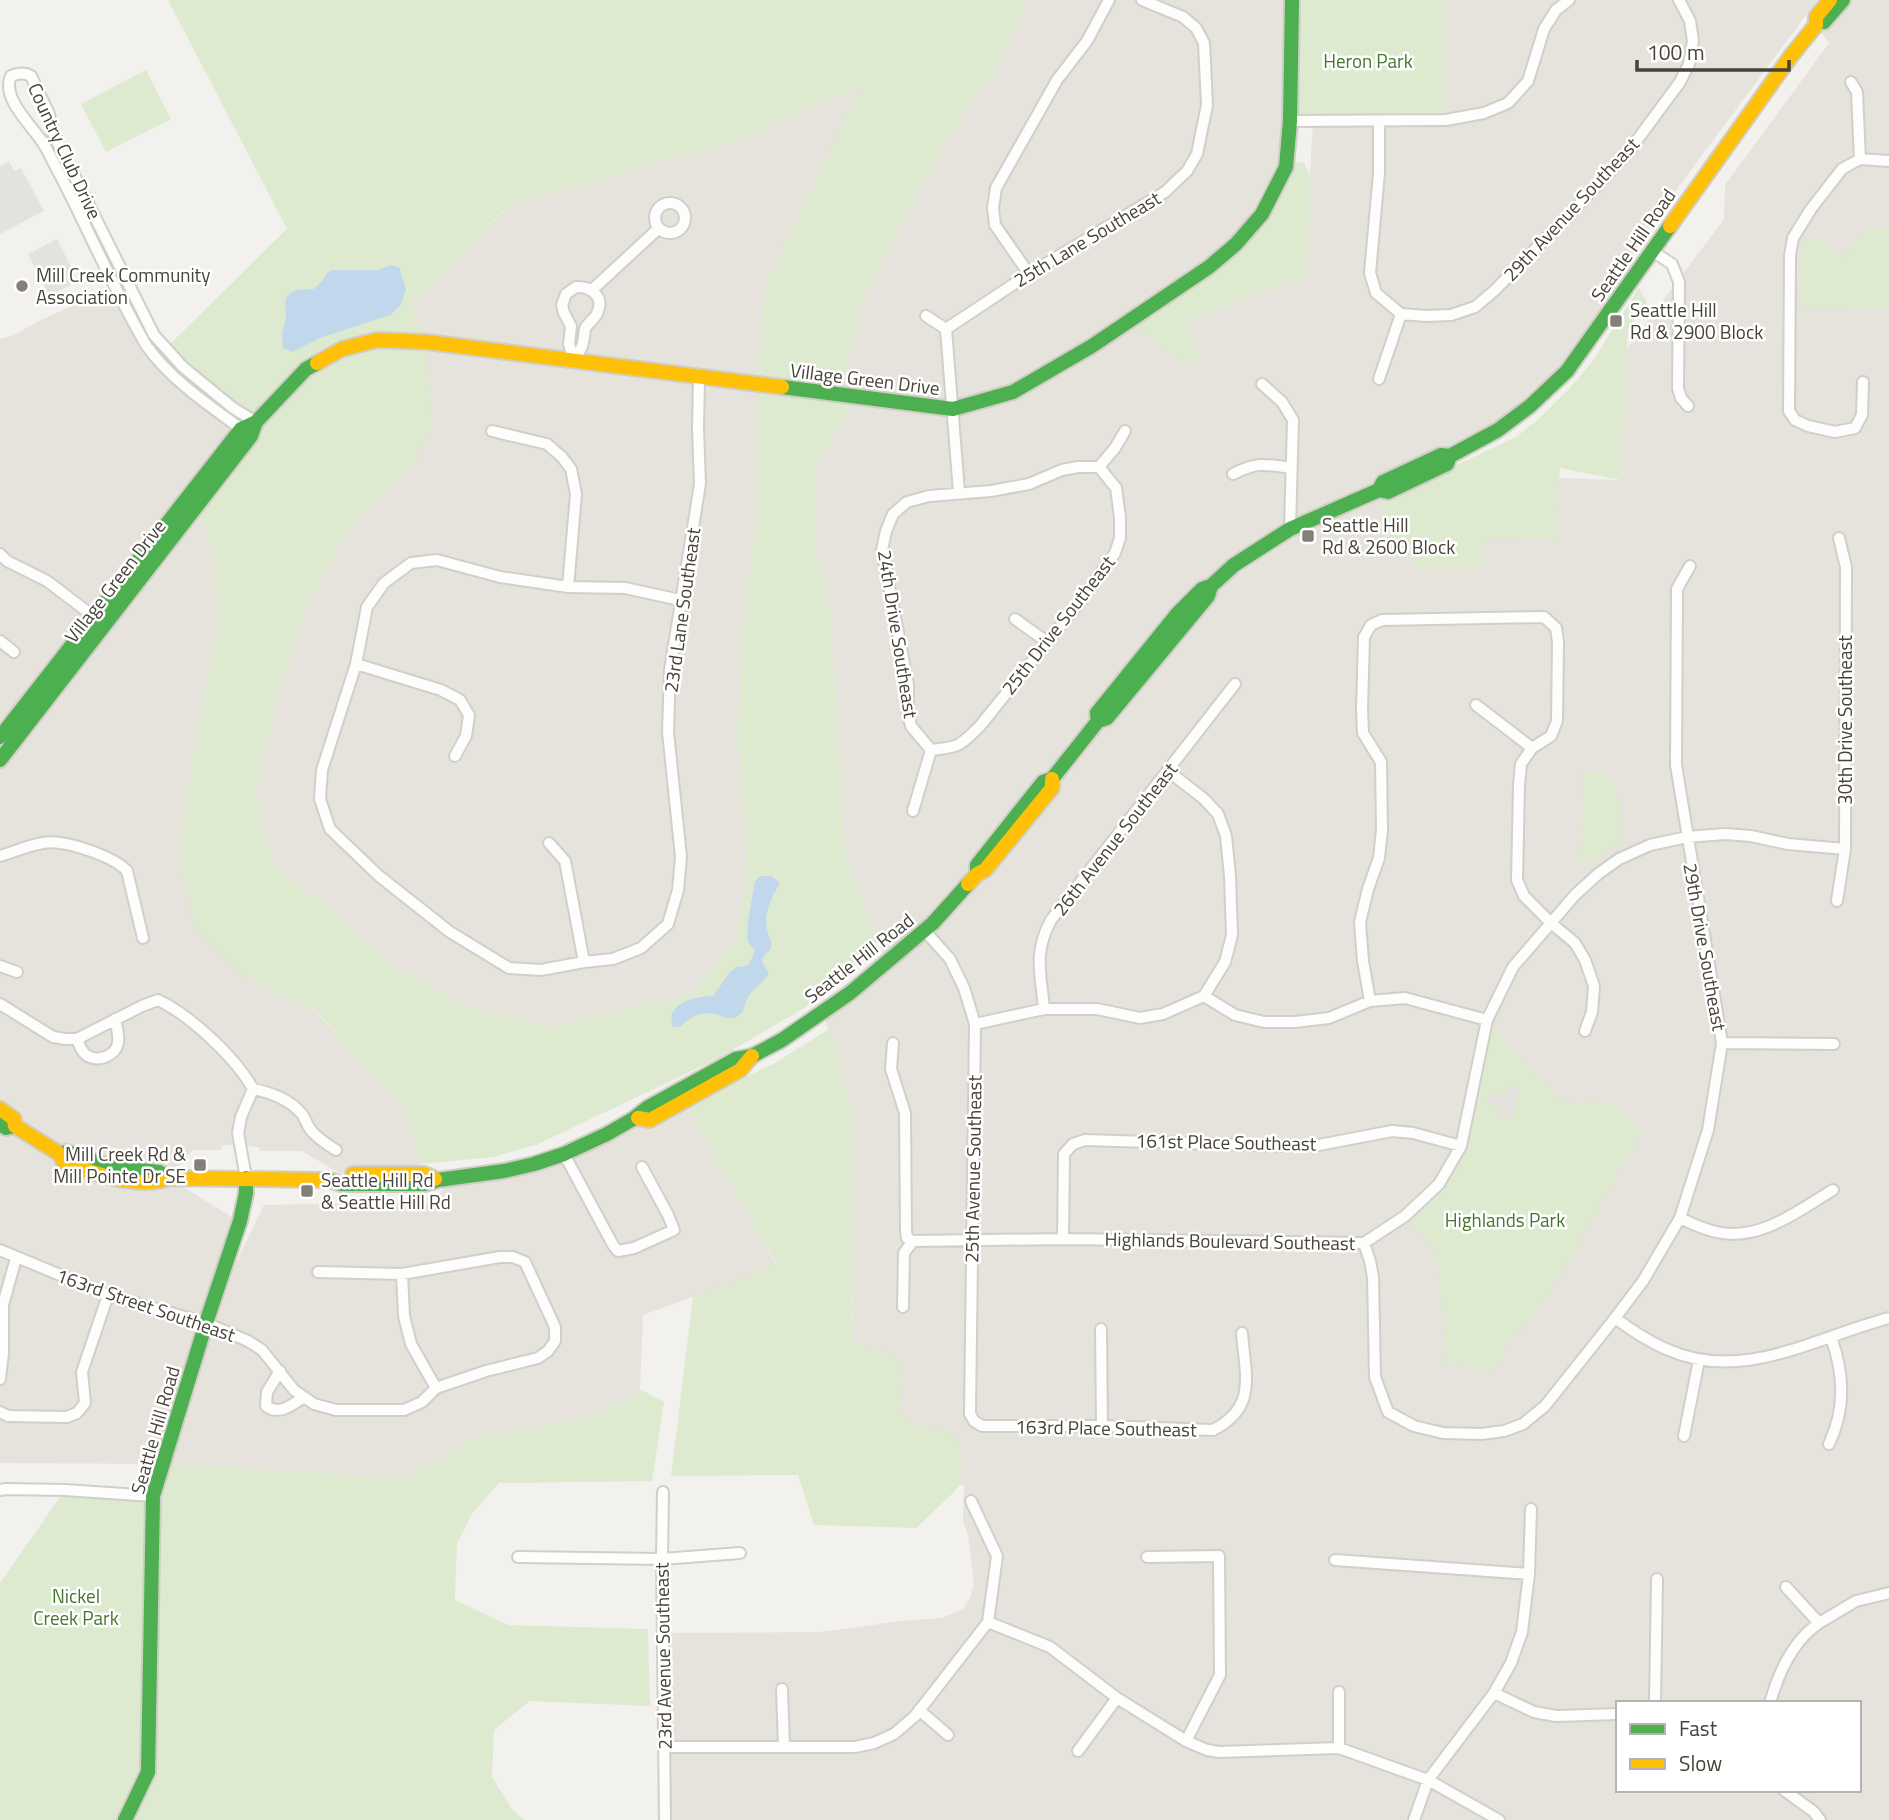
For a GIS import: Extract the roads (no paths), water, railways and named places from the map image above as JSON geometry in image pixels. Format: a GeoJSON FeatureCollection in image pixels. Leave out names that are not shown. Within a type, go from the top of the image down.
{"type":"FeatureCollection","features":[{"type":"Feature","properties":{"kind":"street"},"geometry":{"type":"LineString","coordinates":[[1029,274],[995,225],[993,208],[996,188],[1057,80],[1087,41],[1110,0]]}},
{"type":"Feature","properties":{"kind":"street","name":"25th Lane Southeast"},"geometry":{"type":"LineString","coordinates":[[946,329],[1029,274],[1165,192],[1187,171],[1197,155],[1206,105],[1204,43],[1196,28],[1183,16],[1142,0]]}},
{"type":"Feature","properties":{"kind":"street","name":"Village Green Drive"},"geometry":{"type":"LineString","coordinates":[[0,737],[93,616],[249,429],[306,369],[342,349],[377,340],[427,342],[953,409],[1013,392],[1092,346],[1209,267],[1236,244],[1262,214],[1286,167],[1290,121],[1292,0]]}},
{"type":"Feature","properties":{"kind":"street"},"geometry":{"type":"LineString","coordinates":[[1290,121],[1446,120],[1484,113],[1508,103],[1528,81],[1544,29],[1556,10],[1569,0]]}},
{"type":"Feature","properties":{"kind":"street","name":"29th Avenue Southeast"},"geometry":{"type":"LineString","coordinates":[[1401,314],[1451,315],[1475,307],[1557,228],[1629,151],[1680,82],[1689,64],[1693,41],[1690,21],[1679,0]]}},
{"type":"Feature","properties":{"kind":"street","name":"Seattle Hill Road"},"geometry":{"type":"LineString","coordinates":[[1816,25],[1816,16],[1830,0]]}},
{"type":"Feature","properties":{"kind":"street","name":"Seattle Hill Road"},"geometry":{"type":"LineString","coordinates":[[125,1820],[148,1772],[153,1496],[240,1222],[246,1178],[330,1180],[341,1174],[424,1174],[435,1179],[455,1179],[523,1167],[564,1154],[638,1118],[647,1108],[736,1059],[752,1056],[782,1040],[850,993],[925,932],[977,874],[977,865],[1043,782],[1052,779],[1098,721],[1107,719],[1208,596],[1211,586],[1234,565],[1290,529],[1379,490],[1382,482],[1441,455],[1450,456],[1507,423],[1567,372],[1791,56],[1816,25],[1825,22],[1843,0]]}},
{"type":"Feature","properties":{"kind":"street","name":"Country Club Drive"},"geometry":{"type":"LineString","coordinates":[[26,73],[31,76],[49,114],[53,133],[154,334],[183,367],[233,408],[249,429],[187,387],[147,346],[114,287],[41,139],[28,125],[8,90],[11,76],[26,73]]}},
{"type":"Feature","properties":{"kind":"street"},"geometry":{"type":"LineString","coordinates":[[1851,82],[1857,92],[1860,159]]}},
{"type":"Feature","properties":{"kind":"street"},"geometry":{"type":"LineString","coordinates":[[1379,121],[1379,173],[1370,273],[1376,293],[1401,314],[1379,379]]}},
{"type":"Feature","properties":{"kind":"street"},"geometry":{"type":"LineString","coordinates":[[1863,382],[1862,415],[1854,428],[1835,432],[1808,426],[1796,420],[1789,411],[1790,255],[1793,238],[1811,209],[1842,169],[1860,159],[1889,161]]}},
{"type":"Feature","properties":{"kind":"street"},"geometry":{"type":"LineString","coordinates":[[592,290],[658,229]]}},
{"type":"Feature","properties":{"kind":"street"},"geometry":{"type":"LineString","coordinates":[[1653,251],[1672,264],[1679,282],[1678,388],[1681,398],[1688,406]]}},
{"type":"Feature","properties":{"kind":"street"},"geometry":{"type":"LineString","coordinates":[[584,287],[597,296],[599,308],[586,326],[582,346],[574,361],[569,344],[571,326],[564,313],[563,301],[569,291],[584,287]]}},
{"type":"Feature","properties":{"kind":"street"},"geometry":{"type":"LineString","coordinates":[[926,316],[946,329],[959,492],[1004,489],[1030,484],[1062,470],[1099,467],[1125,431]]}},
{"type":"Feature","properties":{"kind":"street","name":"23rd Lane Southeast"},"geometry":{"type":"LineString","coordinates":[[584,962],[613,959],[641,948],[668,924],[678,890],[681,857],[668,732],[670,670],[700,485],[699,377]]}},
{"type":"Feature","properties":{"kind":"street"},"geometry":{"type":"LineString","coordinates":[[1262,384],[1282,402],[1293,420],[1290,529]]}},
{"type":"Feature","properties":{"kind":"street","name":"Village Green Drive"},"geometry":{"type":"LineString","coordinates":[[0,760],[249,429]]}},
{"type":"Feature","properties":{"kind":"street"},"geometry":{"type":"LineString","coordinates":[[492,431],[547,444],[571,469],[576,494],[568,587]]}},
{"type":"Feature","properties":{"kind":"street"},"geometry":{"type":"LineString","coordinates":[[1233,474],[1251,465],[1292,468]]}},
{"type":"Feature","properties":{"kind":"street","name":"25th Drive Southeast"},"geometry":{"type":"LineString","coordinates":[[931,750],[962,744],[980,726],[1115,553],[1120,538],[1116,488],[1099,467]]}},
{"type":"Feature","properties":{"kind":"street","name":"24th Drive Southeast"},"geometry":{"type":"LineString","coordinates":[[931,750],[911,726],[908,714],[908,684],[883,550],[886,531],[893,514],[907,502],[959,492]]}},
{"type":"Feature","properties":{"kind":"street","name":"30th Drive Southeast"},"geometry":{"type":"LineString","coordinates":[[1837,901],[1845,849],[1846,568],[1839,538]]}},
{"type":"Feature","properties":{"kind":"street"},"geometry":{"type":"LineString","coordinates":[[549,843],[565,861],[584,962],[541,970],[509,968],[450,932],[379,876],[330,829],[320,799],[322,770],[356,664],[367,607],[384,583],[411,563],[436,560],[500,578],[568,587],[625,588],[680,600]]}},
{"type":"Feature","properties":{"kind":"street"},"geometry":{"type":"LineString","coordinates":[[2,561],[47,581],[93,616]]}},
{"type":"Feature","properties":{"kind":"street","name":"29th Drive Southeast"},"geometry":{"type":"LineString","coordinates":[[1364,1243],[1373,1278],[1375,1377],[1388,1412],[1415,1426],[1443,1433],[1481,1434],[1504,1431],[1522,1423],[1545,1406],[1643,1281],[1680,1218],[1708,1130],[1722,1043],[1676,765],[1677,589],[1690,566]]}},
{"type":"Feature","properties":{"kind":"street"},"geometry":{"type":"LineString","coordinates":[[1370,1001],[1360,922],[1378,858],[1382,831],[1381,762],[1363,733],[1364,637],[1371,625],[1382,620],[1544,617],[1556,628],[1558,642],[1557,721],[1551,736],[1532,748],[1521,764],[1517,880],[1524,896],[1550,923],[1575,943],[1586,960],[1594,986],[1592,1012],[1585,1031]]}},
{"type":"Feature","properties":{"kind":"street"},"geometry":{"type":"LineString","coordinates":[[1015,619],[1047,642]]}},
{"type":"Feature","properties":{"kind":"street"},"geometry":{"type":"LineString","coordinates":[[0,641],[14,652]]}},
{"type":"Feature","properties":{"kind":"street"},"geometry":{"type":"LineString","coordinates":[[356,664],[441,690],[460,700],[469,715],[466,736],[455,756]]}},
{"type":"Feature","properties":{"kind":"street","name":"26th Avenue Southeast"},"geometry":{"type":"LineString","coordinates":[[1044,1009],[1038,953],[1051,920],[1235,684]]}},
{"type":"Feature","properties":{"kind":"street"},"geometry":{"type":"LineString","coordinates":[[1476,705],[1532,748]]}},
{"type":"Feature","properties":{"kind":"street"},"geometry":{"type":"LineString","coordinates":[[913,811],[931,750]]}},
{"type":"Feature","properties":{"kind":"street"},"geometry":{"type":"LineString","coordinates":[[975,1024],[1044,1009],[1097,1009],[1140,1018],[1163,1014],[1204,996],[1225,962],[1232,935],[1226,836],[1218,814],[1205,799],[1168,771]]}},
{"type":"Feature","properties":{"kind":"street","name":"Highlands Boulevard Southeast"},"geometry":{"type":"LineString","coordinates":[[910,1240],[1364,1243],[1405,1216],[1439,1184],[1461,1146],[1487,1020],[1513,967],[1575,895],[1598,874],[1619,859],[1650,845],[1687,837],[1725,834],[1751,836],[1788,844],[1845,849]]}},
{"type":"Feature","properties":{"kind":"street"},"geometry":{"type":"LineString","coordinates":[[0,856],[45,842],[62,843],[121,864],[127,871],[143,938]]}},
{"type":"Feature","properties":{"kind":"street","name":"25th Avenue Southeast"},"geometry":{"type":"LineString","coordinates":[[925,932],[950,959],[964,988],[975,1024],[970,1414],[974,1421]]}},
{"type":"Feature","properties":{"kind":"street"},"geometry":{"type":"LineString","coordinates":[[0,966],[17,972]]}},
{"type":"Feature","properties":{"kind":"street"},"geometry":{"type":"LineString","coordinates":[[1204,996],[1235,1015],[1264,1022],[1329,1018],[1370,1001],[1405,998],[1487,1020]]}},
{"type":"Feature","properties":{"kind":"street"},"geometry":{"type":"LineString","coordinates":[[0,1004],[53,1037],[77,1039],[158,1000],[176,1009],[244,1073],[253,1089],[273,1093],[288,1102],[302,1115],[320,1140],[336,1150]]}},
{"type":"Feature","properties":{"kind":"street"},"geometry":{"type":"LineString","coordinates":[[77,1039],[80,1048],[92,1058],[108,1056],[118,1043],[115,1019]]}},
{"type":"Feature","properties":{"kind":"street"},"geometry":{"type":"LineString","coordinates":[[893,1043],[891,1069],[905,1113],[910,1240],[904,1253],[903,1307]]}},
{"type":"Feature","properties":{"kind":"street"},"geometry":{"type":"LineString","coordinates":[[1722,1043],[1834,1044]]}},
{"type":"Feature","properties":{"kind":"street"},"geometry":{"type":"LineString","coordinates":[[0,1124],[6,1128],[15,1126],[60,1154],[67,1152],[100,1164],[159,1172],[169,1178],[246,1178],[238,1133],[240,1117],[253,1089]]}},
{"type":"Feature","properties":{"kind":"street"},"geometry":{"type":"LineString","coordinates":[[0,1109],[14,1119],[15,1126]]}},
{"type":"Feature","properties":{"kind":"street","name":"161st Place Southeast"},"geometry":{"type":"LineString","coordinates":[[1063,1239],[1064,1154],[1073,1144],[1085,1140],[1319,1145],[1392,1131],[1413,1133],[1461,1146]]}},
{"type":"Feature","properties":{"kind":"street"},"geometry":{"type":"LineString","coordinates":[[564,1154],[618,1251],[634,1248],[674,1230],[642,1167]]}},
{"type":"Feature","properties":{"kind":"street"},"geometry":{"type":"LineString","coordinates":[[1680,1218],[1719,1233],[1755,1232],[1833,1190]]}},
{"type":"Feature","properties":{"kind":"street","name":"163rd Street Southeast"},"geometry":{"type":"LineString","coordinates":[[0,1250],[108,1295],[206,1323],[248,1341],[262,1350],[293,1390],[314,1404],[336,1410],[404,1410],[422,1402],[436,1388],[486,1371],[538,1358],[548,1351],[555,1341],[555,1328],[525,1262],[513,1257],[500,1257],[402,1273]]}},
{"type":"Feature","properties":{"kind":"street"},"geometry":{"type":"LineString","coordinates":[[0,1379],[3,1305],[16,1258]]}},
{"type":"Feature","properties":{"kind":"street"},"geometry":{"type":"LineString","coordinates":[[318,1272],[402,1273],[404,1316],[411,1344],[436,1388]]}},
{"type":"Feature","properties":{"kind":"street"},"geometry":{"type":"LineString","coordinates":[[0,1412],[8,1416],[67,1417],[77,1413],[85,1403],[82,1372],[108,1295]]}},
{"type":"Feature","properties":{"kind":"street"},"geometry":{"type":"LineString","coordinates":[[1615,1318],[1667,1350],[1699,1360],[1732,1362],[1765,1359],[1864,1324],[1889,1318]]}},
{"type":"Feature","properties":{"kind":"street"},"geometry":{"type":"LineString","coordinates":[[1101,1329],[1102,1426]]}},
{"type":"Feature","properties":{"kind":"street","name":"163rd Place Southeast"},"geometry":{"type":"LineString","coordinates":[[974,1421],[982,1426],[1213,1430],[1235,1415],[1244,1400],[1246,1383],[1242,1333]]}},
{"type":"Feature","properties":{"kind":"street"},"geometry":{"type":"LineString","coordinates":[[1829,1444],[1835,1431],[1841,1403],[1842,1377],[1839,1357],[1831,1337]]}},
{"type":"Feature","properties":{"kind":"street"},"geometry":{"type":"LineString","coordinates":[[1685,1436],[1699,1360]]}},
{"type":"Feature","properties":{"kind":"street"},"geometry":{"type":"LineString","coordinates":[[280,1371],[267,1392],[267,1406],[275,1411],[304,1397]]}},
{"type":"Feature","properties":{"kind":"street"},"geometry":{"type":"LineString","coordinates":[[0,1490],[65,1490],[153,1496]]}},
{"type":"Feature","properties":{"kind":"street","name":"23rd Avenue Southeast"},"geometry":{"type":"LineString","coordinates":[[663,1492],[665,1820]]}},
{"type":"Feature","properties":{"kind":"street"},"geometry":{"type":"LineString","coordinates":[[664,1747],[855,1747],[874,1743],[894,1734],[919,1710],[988,1622],[997,1556],[971,1501]]}},
{"type":"Feature","properties":{"kind":"street"},"geometry":{"type":"LineString","coordinates":[[1414,1820],[1428,1780],[1493,1693],[1511,1663],[1522,1632],[1529,1574],[1531,1508]]}},
{"type":"Feature","properties":{"kind":"street"},"geometry":{"type":"LineString","coordinates":[[518,1557],[662,1559],[740,1553]]}},
{"type":"Feature","properties":{"kind":"street"},"geometry":{"type":"LineString","coordinates":[[1147,1557],[1219,1556],[1220,1675],[1186,1741]]}},
{"type":"Feature","properties":{"kind":"street"},"geometry":{"type":"LineString","coordinates":[[1335,1560],[1529,1574]]}},
{"type":"Feature","properties":{"kind":"street"},"geometry":{"type":"LineString","coordinates":[[1655,1701],[1657,1579]]}},
{"type":"Feature","properties":{"kind":"street"},"geometry":{"type":"LineString","coordinates":[[1786,1587],[1819,1623]]}},
{"type":"Feature","properties":{"kind":"street"},"geometry":{"type":"LineString","coordinates":[[1771,1701],[1777,1678],[1810,1629],[1856,1601],[1889,1593]]}},
{"type":"Feature","properties":{"kind":"street"},"geometry":{"type":"LineString","coordinates":[[988,1622],[1050,1647],[1117,1698],[1186,1741],[1206,1750],[1219,1752],[1339,1748],[1428,1780],[1499,1820]]}},
{"type":"Feature","properties":{"kind":"street"},"geometry":{"type":"LineString","coordinates":[[782,1689],[784,1747]]}},
{"type":"Feature","properties":{"kind":"street"},"geometry":{"type":"LineString","coordinates":[[1339,1692],[1339,1748]]}},
{"type":"Feature","properties":{"kind":"street"},"geometry":{"type":"LineString","coordinates":[[1493,1693],[1534,1712],[1556,1716],[1616,1714]]}},
{"type":"Feature","properties":{"kind":"street"},"geometry":{"type":"LineString","coordinates":[[1078,1751],[1117,1698]]}},
{"type":"Feature","properties":{"kind":"street"},"geometry":{"type":"LineString","coordinates":[[919,1710],[948,1735]]}},
{"type":"Feature","properties":{"kind":"street"},"geometry":{"type":"LineString","coordinates":[[1787,1792],[1814,1812],[1820,1820]]}},
{"type":"Feature","properties":{"kind":"water"},"geometry":{"type":"Polygon","coordinates":[[[391,265],[399,267],[406,289],[401,305],[390,315],[320,338],[293,352],[283,348],[287,296],[296,290],[314,289],[332,270],[378,270],[391,265]]]}},
{"type":"Feature","properties":{"kind":"water"},"geometry":{"type":"Polygon","coordinates":[[[760,876],[771,876],[779,882],[766,916],[772,944],[762,961],[769,974],[750,994],[743,1012],[736,1017],[702,1014],[680,1027],[673,1027],[673,1012],[683,1002],[713,996],[730,972],[738,966],[749,964],[755,951],[747,940],[748,921],[755,881],[760,876]]]}},
{"type":"Feature","properties":{"kind":"place","name":"Mill Creek Community Association"},"geometry":{"type":"Point","coordinates":[22,286]}},
{"type":"Feature","properties":{"kind":"place","name":"Seattle Hill Rd & 2900 Block"},"geometry":{"type":"Point","coordinates":[1616,321]}},
{"type":"Feature","properties":{"kind":"place","name":"Seattle Hill Rd & 2600 Block"},"geometry":{"type":"Point","coordinates":[1308,536]}},
{"type":"Feature","properties":{"kind":"place","name":"Mill Creek Rd & Mill Pointe Dr SE"},"geometry":{"type":"Point","coordinates":[200,1165]}},
{"type":"Feature","properties":{"kind":"place","name":"Seattle Hill Rd & Seattle Hill Rd"},"geometry":{"type":"Point","coordinates":[307,1191]}},
{"type":"Feature","properties":{"kind":"park label","name":"Heron Park"},"geometry":{"type":"Point","coordinates":[1368,61]}},
{"type":"Feature","properties":{"kind":"park label","name":"Highlands Park"},"geometry":{"type":"Point","coordinates":[1505,1220]}},
{"type":"Feature","properties":{"kind":"park label","name":"Nickel Creek Park"},"geometry":{"type":"Point","coordinates":[76,1607]}}]}
